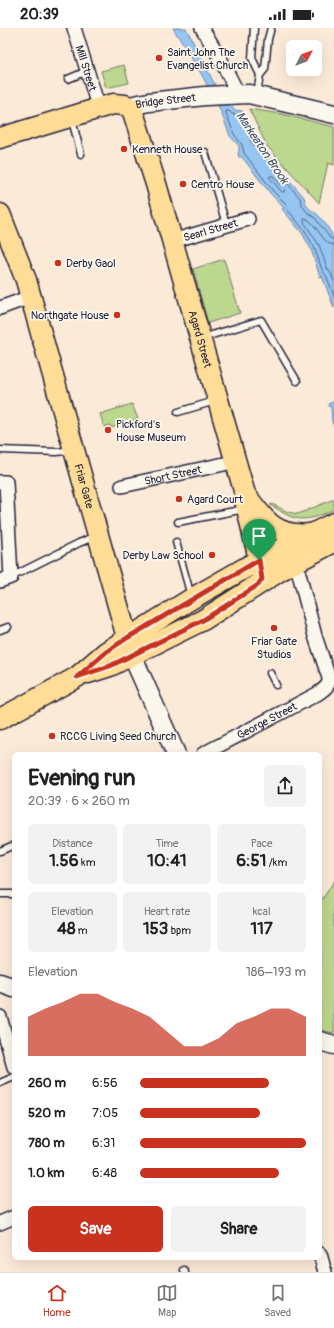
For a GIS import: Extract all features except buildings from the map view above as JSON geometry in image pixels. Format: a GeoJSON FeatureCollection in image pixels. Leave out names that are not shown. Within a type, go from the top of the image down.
{"type":"FeatureCollection","features":[{"type":"Feature","properties":{"kind":"main road","name":"Bridge Street"},"geometry":{"type":"LineString","coordinates":[[0,138],[113,104],[129,106]]}},
{"type":"Feature","properties":{"kind":"main road","name":"Agard Street"},"geometry":{"type":"LineString","coordinates":[[129,106],[135,113],[218,400],[229,463],[246,501],[268,523],[281,531],[298,535],[311,534]]}},
{"type":"Feature","properties":{"kind":"main road","name":"Friar Gate"},"geometry":{"type":"LineString","coordinates":[[0,214],[18,260],[30,297],[75,450],[130,647]]}},
{"type":"Feature","properties":{"kind":"main road"},"geometry":{"type":"LineString","coordinates":[[246,501],[262,579],[258,585]]}},
{"type":"Feature","properties":{"kind":"main road"},"geometry":{"type":"LineString","coordinates":[[130,647],[191,599],[259,560],[334,523]]}},
{"type":"Feature","properties":{"kind":"main road"},"geometry":{"type":"LineString","coordinates":[[0,719],[77,677],[106,652],[130,647],[203,620],[296,562],[334,542]]}},
{"type":"Feature","properties":{"kind":"street","name":"Mill Street"},"geometry":{"type":"LineString","coordinates":[[74,28],[99,109]]}},
{"type":"Feature","properties":{"kind":"street"},"geometry":{"type":"LineString","coordinates":[[202,28],[220,58],[234,95]]}},
{"type":"Feature","properties":{"kind":"street","name":"Bridge Street"},"geometry":{"type":"LineString","coordinates":[[129,106],[149,102],[205,96],[234,95],[257,96],[334,114]]}},
{"type":"Feature","properties":{"kind":"street","name":"Searl Street"},"geometry":{"type":"LineString","coordinates":[[172,241],[226,224],[248,219]]}},
{"type":"Feature","properties":{"kind":"street"},"geometry":{"type":"LineString","coordinates":[[0,308],[30,297]]}},
{"type":"Feature","properties":{"kind":"street","name":"Short Street"},"geometry":{"type":"LineString","coordinates":[[122,486],[229,463]]}},
{"type":"Feature","properties":{"kind":"street"},"geometry":{"type":"LineString","coordinates":[[0,482],[6,482],[5,579]]}},
{"type":"Feature","properties":{"kind":"street","name":"George Street"},"geometry":{"type":"LineString","coordinates":[[207,752],[288,707],[317,694],[326,688],[328,684],[329,678],[303,593],[296,562]]}},
{"type":"Feature","properties":{"kind":"street","name":"Friar Gate"},"geometry":{"type":"LineString","coordinates":[[130,647],[174,752]]}},
{"type":"Feature","properties":{"kind":"street"},"geometry":{"type":"LineString","coordinates":[[0,983],[12,987]]}},
{"type":"Feature","properties":{"kind":"street"},"geometry":{"type":"LineString","coordinates":[[0,1017],[12,1060]]}},
{"type":"Feature","properties":{"kind":"street"},"geometry":{"type":"LineString","coordinates":[[322,1042],[334,1045]]}},
{"type":"Feature","properties":{"kind":"street"},"geometry":{"type":"LineString","coordinates":[[0,1223],[12,1218]]}},
{"type":"Feature","properties":{"kind":"street"},"geometry":{"type":"LineString","coordinates":[[321,1260],[324,1272]]}},
{"type":"Feature","properties":{"kind":"lane"},"geometry":{"type":"LineString","coordinates":[[254,28],[252,58],[256,70],[260,75]]}},
{"type":"Feature","properties":{"kind":"lane"},"geometry":{"type":"LineString","coordinates":[[257,96],[260,75],[265,69],[268,40],[271,28]]}},
{"type":"Feature","properties":{"kind":"lane"},"geometry":{"type":"LineString","coordinates":[[68,79],[87,71]]}},
{"type":"Feature","properties":{"kind":"lane"},"geometry":{"type":"LineString","coordinates":[[71,116],[81,154]]}},
{"type":"Feature","properties":{"kind":"lane"},"geometry":{"type":"LineString","coordinates":[[205,152],[226,224]]}},
{"type":"Feature","properties":{"kind":"lane"},"geometry":{"type":"LineString","coordinates":[[200,339],[261,320],[297,381]]}},
{"type":"Feature","properties":{"kind":"lane"},"geometry":{"type":"LineString","coordinates":[[178,412],[218,400]]}},
{"type":"Feature","properties":{"kind":"lane"},"geometry":{"type":"LineString","coordinates":[[0,450],[57,452],[75,450]]}},
{"type":"Feature","properties":{"kind":"lane"},"geometry":{"type":"LineString","coordinates":[[178,522],[246,501]]}},
{"type":"Feature","properties":{"kind":"lane"},"geometry":{"type":"LineString","coordinates":[[5,579],[79,543],[98,536]]}},
{"type":"Feature","properties":{"kind":"lane"},"geometry":{"type":"LineString","coordinates":[[176,542],[191,599]]}},
{"type":"Feature","properties":{"kind":"lane"},"geometry":{"type":"LineString","coordinates":[[0,630],[8,627]]}},
{"type":"Feature","properties":{"kind":"lane"},"geometry":{"type":"LineString","coordinates":[[270,673],[276,685]]}},
{"type":"Feature","properties":{"kind":"lane"},"geometry":{"type":"LineString","coordinates":[[0,851],[12,846]]}},
{"type":"Feature","properties":{"kind":"lane"},"geometry":{"type":"LineString","coordinates":[[0,894],[12,894]]}},
{"type":"Feature","properties":{"kind":"lane"},"geometry":{"type":"LineString","coordinates":[[0,1083],[12,1078]]}},
{"type":"Feature","properties":{"kind":"green space"},"geometry":{"type":"Polygon","coordinates":[[[124,65],[129,83],[106,88],[101,71],[124,65]]]}},
{"type":"Feature","properties":{"kind":"green space"},"geometry":{"type":"Polygon","coordinates":[[[249,109],[282,114],[334,127],[334,165],[328,163],[319,203],[267,146],[249,109]]]}},
{"type":"Feature","properties":{"kind":"green space"},"geometry":{"type":"Polygon","coordinates":[[[224,259],[240,313],[208,323],[193,269],[224,259]]]}},
{"type":"Feature","properties":{"kind":"green space"},"geometry":{"type":"Polygon","coordinates":[[[132,404],[138,419],[111,428],[110,425],[104,427],[100,414],[132,404]]]}},
{"type":"Feature","properties":{"kind":"green space"},"geometry":{"type":"Polygon","coordinates":[[[334,499],[334,509],[307,519],[289,516],[270,505],[272,504],[288,512],[298,514],[334,499]]]}},
{"type":"Feature","properties":{"kind":"green space"},"geometry":{"type":"Polygon","coordinates":[[[334,881],[334,1033],[322,1030],[322,900],[334,881]]]}},
{"type":"Feature","properties":{"kind":"water"},"geometry":{"type":"Polygon","coordinates":[[[173,28],[186,28],[215,85],[234,110],[242,111],[255,141],[304,197],[308,207],[319,216],[330,230],[334,240],[334,308],[322,276],[320,277],[311,249],[302,233],[282,209],[284,208],[270,193],[242,157],[239,157],[239,146],[230,136],[221,112],[203,77],[173,28]]]}},
{"type":"Feature","properties":{"kind":"water"},"geometry":{"type":"Polygon","coordinates":[[[334,400],[334,426],[332,422],[331,407],[328,406],[329,403],[332,403],[334,400]]]}},
{"type":"Feature","properties":{"kind":"place","name":"Saint John The Evangelist Church"},"geometry":{"type":"Point","coordinates":[159,58]}},
{"type":"Feature","properties":{"kind":"place","name":"Kenneth House"},"geometry":{"type":"Point","coordinates":[124,149]}},
{"type":"Feature","properties":{"kind":"place","name":"Centro House"},"geometry":{"type":"Point","coordinates":[183,184]}},
{"type":"Feature","properties":{"kind":"place","name":"Derby Gaol"},"geometry":{"type":"Point","coordinates":[58,263]}},
{"type":"Feature","properties":{"kind":"place","name":"Northgate House"},"geometry":{"type":"Point","coordinates":[117,315]}},
{"type":"Feature","properties":{"kind":"place","name":"Pickford's House Museum"},"geometry":{"type":"Point","coordinates":[108,430]}},
{"type":"Feature","properties":{"kind":"place","name":"Agard Court"},"geometry":{"type":"Point","coordinates":[179,499]}},
{"type":"Feature","properties":{"kind":"place","name":"Derby Law School"},"geometry":{"type":"Point","coordinates":[212,555]}},
{"type":"Feature","properties":{"kind":"place","name":"Friar Gate Studios"},"geometry":{"type":"Point","coordinates":[274,628]}},
{"type":"Feature","properties":{"kind":"place","name":"RCCG Living Seed Church"},"geometry":{"type":"Point","coordinates":[52,736]}},
{"type":"Feature","properties":{"kind":"route"},"geometry":{"type":"LineString","coordinates":[[259,560],[262,579],[258,585],[230,603],[203,620],[110,666],[77,677],[106,652],[127,638],[259,560]]}},
{"type":"Feature","properties":{"kind":"water label","name":"Markeaton Brook"},"geometry":{"type":"Point","coordinates":[262,148]}}]}
